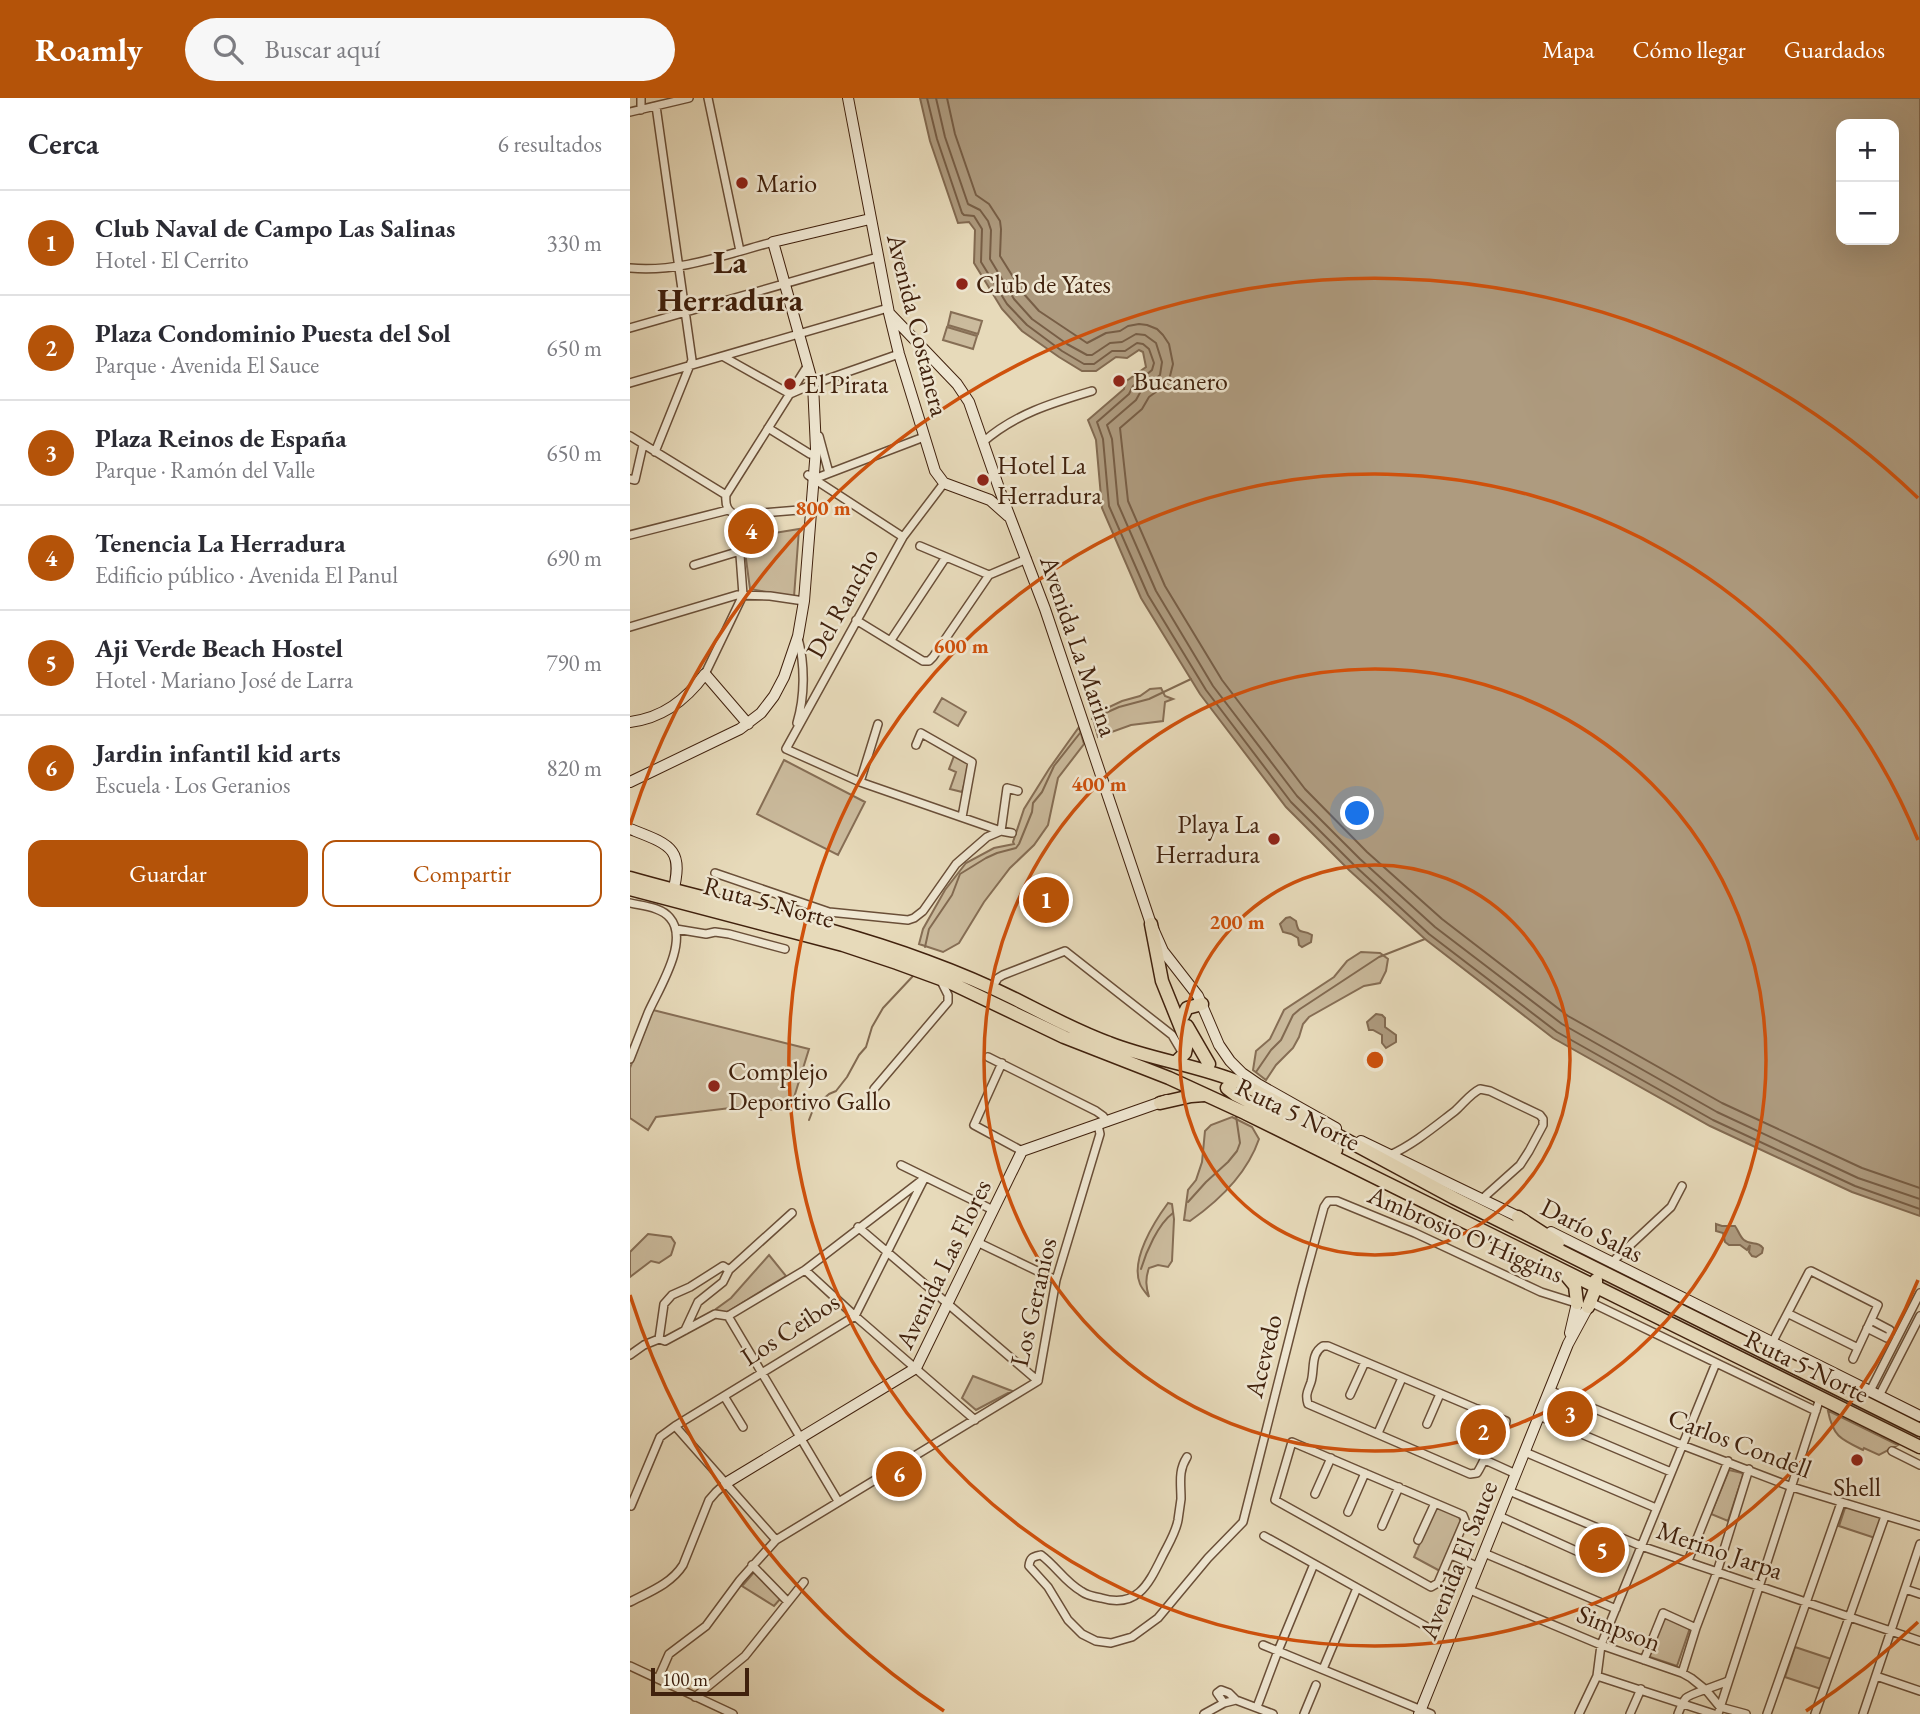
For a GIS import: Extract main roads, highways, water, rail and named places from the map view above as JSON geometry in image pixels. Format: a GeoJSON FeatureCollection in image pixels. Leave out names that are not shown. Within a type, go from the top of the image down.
{"type":"FeatureCollection","features":[{"type":"Feature","properties":{"kind":"highway","name":"Ruta 5 Norte"},"geometry":{"type":"LineString","coordinates":[[630,878],[673,895],[855,949],[939,978],[1077,1043],[1161,1074],[1920,1447]]}},
{"type":"Feature","properties":{"kind":"highway","name":"Ruta 5 Norte"},"geometry":{"type":"LineString","coordinates":[[630,889],[673,895],[875,943],[939,965],[1096,1038],[1135,1052],[1180,1059],[1207,1070],[1228,1083],[1263,1093],[1344,1135],[1454,1198],[1920,1430]]}},
{"type":"Feature","properties":{"kind":"highway"},"geometry":{"type":"LineString","coordinates":[[1151,924],[1162,981],[1187,1043],[1180,1059]]}},
{"type":"Feature","properties":{"kind":"highway"},"geometry":{"type":"LineString","coordinates":[[1156,948],[1192,1036],[1209,1064]]}},
{"type":"Feature","properties":{"kind":"highway"},"geometry":{"type":"LineString","coordinates":[[1183,1016],[1187,1008],[1202,1003]]}},
{"type":"Feature","properties":{"kind":"highway"},"geometry":{"type":"LineString","coordinates":[[1161,1074],[1168,1089],[1160,1103],[1194,1095],[1208,1095]]}},
{"type":"Feature","properties":{"kind":"highway"},"geometry":{"type":"LineString","coordinates":[[1192,1088],[1213,1080],[1228,1083],[1242,1098],[1314,1136],[1366,1173]]}},
{"type":"Feature","properties":{"kind":"highway"},"geometry":{"type":"LineString","coordinates":[[1518,1217],[1586,1264],[1594,1276],[1596,1287],[1586,1305]]}},
{"type":"Feature","properties":{"kind":"highway"},"geometry":{"type":"LineString","coordinates":[[1560,1269],[1575,1286],[1586,1305]]}},
{"type":"Feature","properties":{"kind":"highway"},"geometry":{"type":"LineString","coordinates":[[1586,1305],[1602,1298],[1616,1297]]}},
{"type":"Feature","properties":{"kind":"water"},"geometry":{"type":"Polygon","coordinates":[[[920,98],[1920,98],[1920,1216],[1852,1192],[1710,1126],[1553,1038],[1425,939],[1349,870],[1286,807],[1200,694],[1141,598],[1102,508],[1096,440],[1088,420],[1124,389],[1125,382],[1146,367],[1143,352],[1139,350],[1127,358],[1116,357],[1096,371],[1082,371],[1059,357],[1022,331],[1002,309],[974,263],[975,230],[969,222],[958,223],[930,141],[920,98]]]}},
{"type":"Feature","properties":{"kind":"water"},"geometry":{"type":"Polygon","coordinates":[[[1290,917],[1296,921],[1299,931],[1312,935],[1311,942],[1302,947],[1298,938],[1283,932],[1280,924],[1290,917]]]}},
{"type":"Feature","properties":{"kind":"water"},"geometry":{"type":"Polygon","coordinates":[[[1376,1014],[1385,1018],[1385,1027],[1396,1035],[1396,1042],[1386,1048],[1382,1043],[1382,1035],[1369,1030],[1367,1022],[1376,1014]]]}},
{"type":"Feature","properties":{"kind":"water"},"geometry":{"type":"Polygon","coordinates":[[[1716,1224],[1735,1226],[1744,1240],[1763,1248],[1762,1253],[1756,1257],[1749,1252],[1750,1245],[1747,1250],[1740,1245],[1729,1245],[1725,1242],[1723,1233],[1716,1231],[1716,1224]]]}},
{"type":"Feature","properties":{"kind":"waterway"},"geometry":{"type":"LineString","coordinates":[[1092,719],[1119,707],[1149,699],[1191,679]]}},
{"type":"Feature","properties":{"kind":"waterway"},"geometry":{"type":"LineString","coordinates":[[925,947],[929,929],[952,895],[960,874],[986,858],[1016,848],[1019,844],[1033,803],[1042,792],[1054,766],[1080,733]]}},
{"type":"Feature","properties":{"kind":"waterway"},"geometry":{"type":"LineString","coordinates":[[1256,1072],[1281,1040],[1293,1015],[1300,1009],[1379,957],[1425,939]]}},
{"type":"Feature","properties":{"kind":"waterway"},"geometry":{"type":"LineString","coordinates":[[809,1120],[814,1107],[836,1091],[847,1077],[866,1047],[872,1027],[883,1008],[913,976]]}},
{"type":"Feature","properties":{"kind":"waterway"},"geometry":{"type":"LineString","coordinates":[[1188,1202],[1237,1151],[1240,1143],[1236,1116]]}},
{"type":"Feature","properties":{"kind":"waterway"},"geometry":{"type":"LineString","coordinates":[[1141,1269],[1158,1231],[1173,1213]]}},
{"type":"Feature","properties":{"kind":"place","name":"Mario"},"geometry":{"type":"Point","coordinates":[742,183]}},
{"type":"Feature","properties":{"kind":"place","name":"Club de Yates"},"geometry":{"type":"Point","coordinates":[962,284]}},
{"type":"Feature","properties":{"kind":"place","name":"Bucanero"},"geometry":{"type":"Point","coordinates":[1119,381]}},
{"type":"Feature","properties":{"kind":"place","name":"El Pirata"},"geometry":{"type":"Point","coordinates":[790,384]}},
{"type":"Feature","properties":{"kind":"place","name":"Hotel La Herradura"},"geometry":{"type":"Point","coordinates":[983,480]}},
{"type":"Feature","properties":{"kind":"place","name":"Tenencia La Herradura"},"geometry":{"type":"Point","coordinates":[751,531]}},
{"type":"Feature","properties":{"kind":"place","name":"Playa La Herradura"},"geometry":{"type":"Point","coordinates":[1274,839]}},
{"type":"Feature","properties":{"kind":"place","name":"Club Naval de Campo Las Salinas"},"geometry":{"type":"Point","coordinates":[1046,900]}},
{"type":"Feature","properties":{"kind":"place","name":"Complejo Deportivo Gallo"},"geometry":{"type":"Point","coordinates":[714,1086]}},
{"type":"Feature","properties":{"kind":"place","name":"Plaza Reinos de España"},"geometry":{"type":"Point","coordinates":[1570,1414]}},
{"type":"Feature","properties":{"kind":"place","name":"Plaza Condominio Puesta del Sol"},"geometry":{"type":"Point","coordinates":[1483,1432]}},
{"type":"Feature","properties":{"kind":"place","name":"Shell"},"geometry":{"type":"Point","coordinates":[1857,1460]}},
{"type":"Feature","properties":{"kind":"place","name":"Jardin infantil kid arts"},"geometry":{"type":"Point","coordinates":[899,1474]}},
{"type":"Feature","properties":{"kind":"place","name":"Aji Verde Beach Hostel"},"geometry":{"type":"Point","coordinates":[1602,1550]}},
{"type":"Feature","properties":{"kind":"district","name":"La Herradura"},"geometry":{"type":"Point","coordinates":[730,280]}}]}
